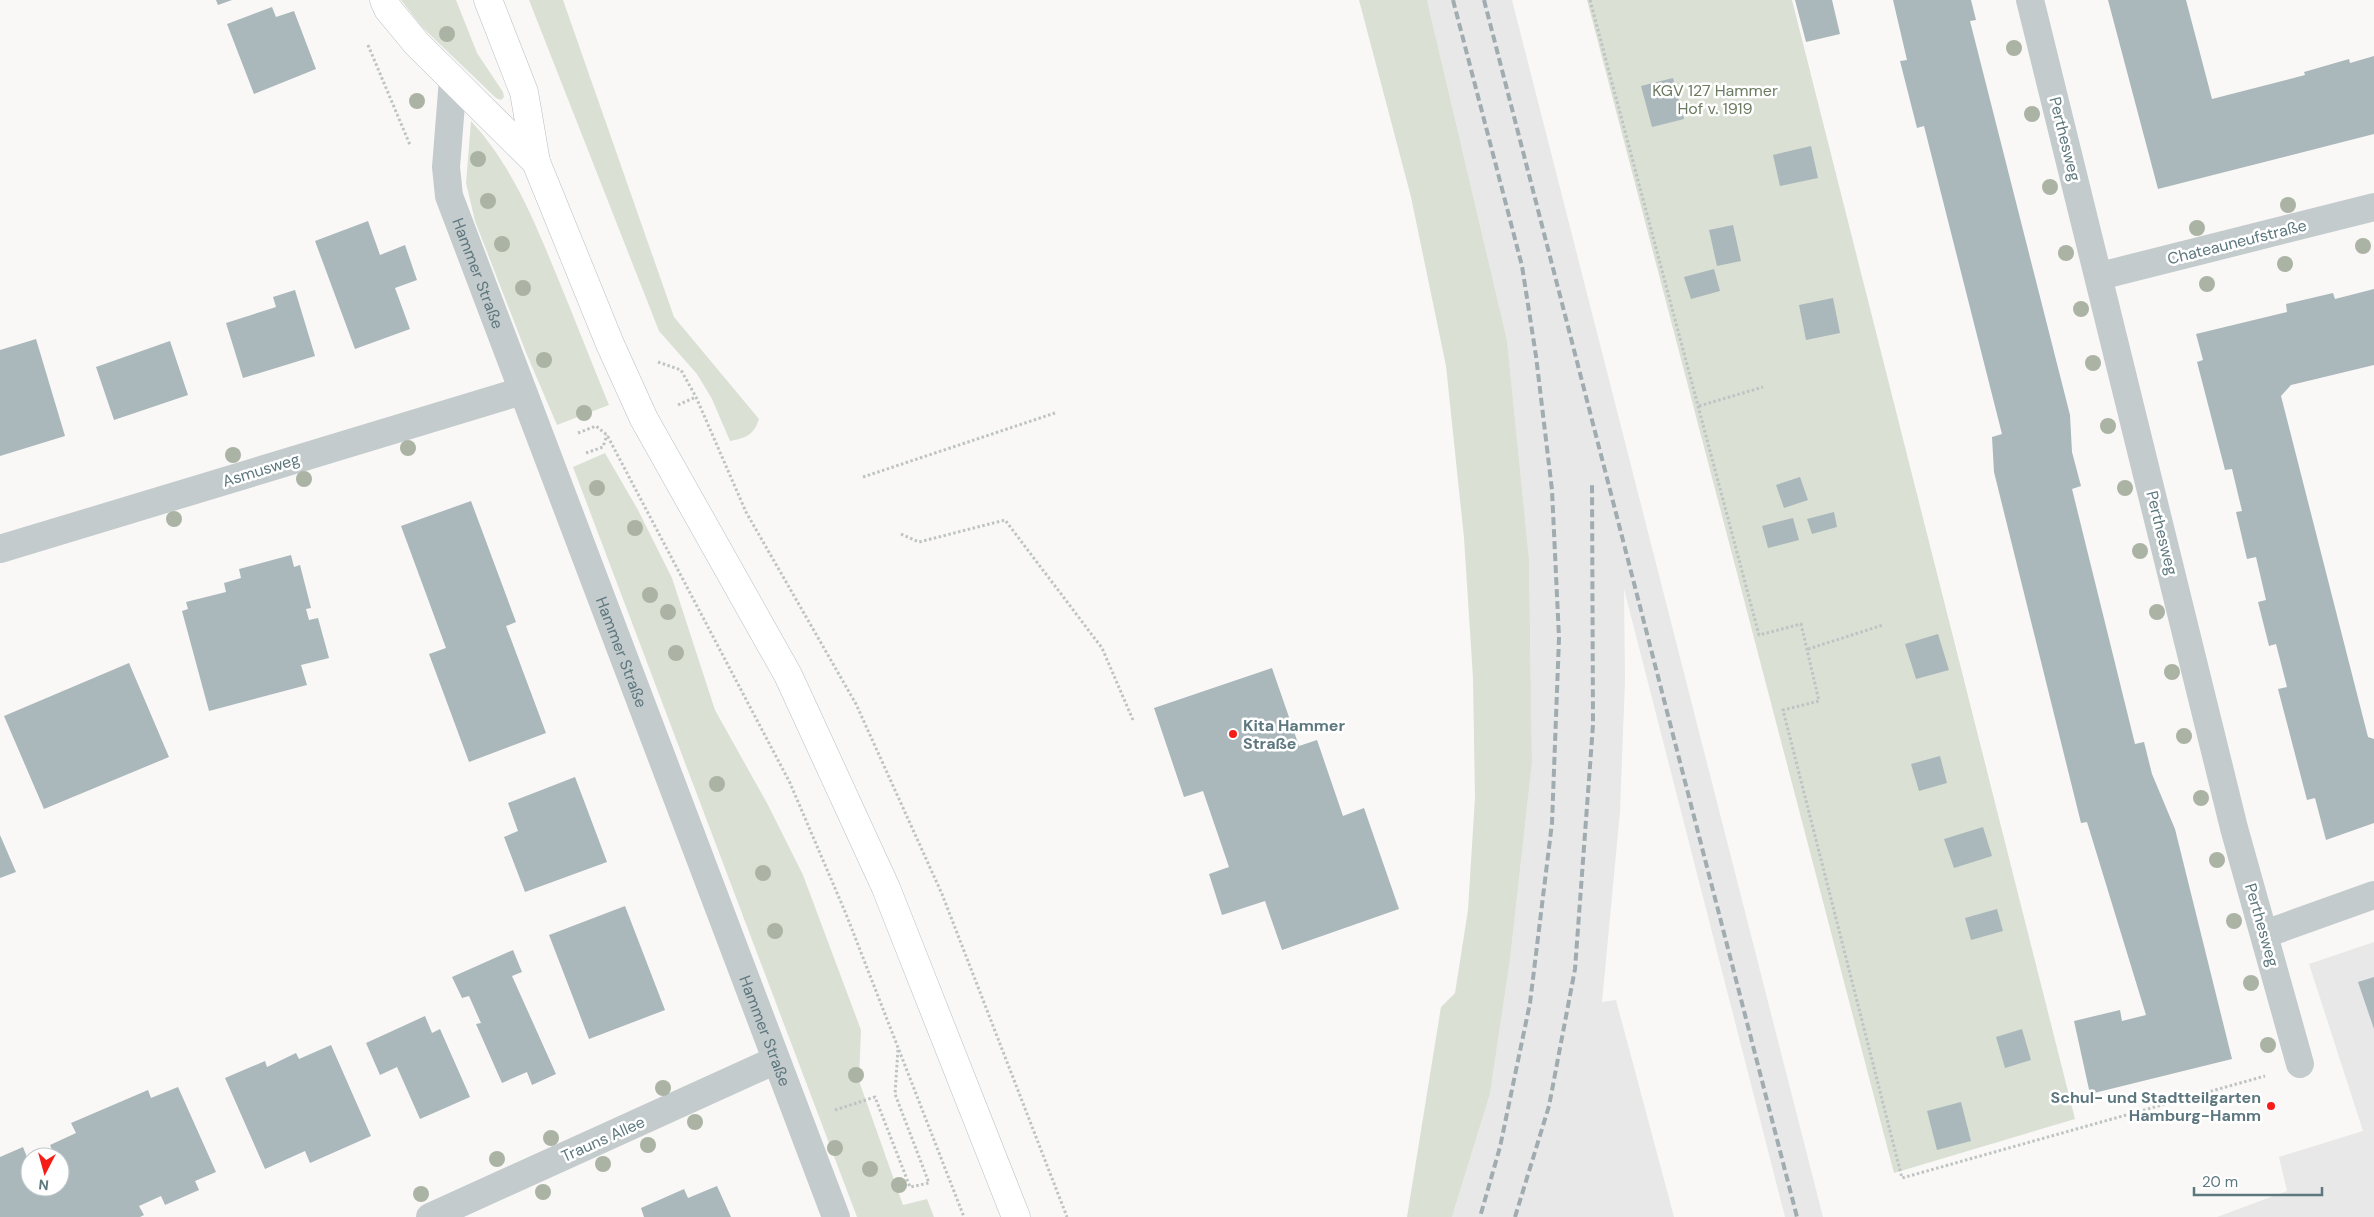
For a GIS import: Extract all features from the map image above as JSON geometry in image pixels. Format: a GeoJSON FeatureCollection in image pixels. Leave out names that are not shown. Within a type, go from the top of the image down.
{"type":"FeatureCollection","features":[{"type":"Feature","properties":{"kind":"main road"},"geometry":{"type":"LineString","coordinates":[[384,0],[388,9],[418,44],[536,162]]}},
{"type":"Feature","properties":{"kind":"main road"},"geometry":{"type":"LineString","coordinates":[[488,0],[524,92],[536,162],[610,344],[644,419],[788,675],[886,888],[1016,1217]]}},
{"type":"Feature","properties":{"kind":"street","name":"Perthesweg"},"geometry":{"type":"LineString","coordinates":[[2030,0],[2100,276],[2234,828],[2300,1064]]}},
{"type":"Feature","properties":{"kind":"street","name":"Hammer Straße"},"geometry":{"type":"LineString","coordinates":[[453,79],[446,167],[449,196],[836,1217]]}},
{"type":"Feature","properties":{"kind":"street","name":"Chateauneufstraße"},"geometry":{"type":"LineString","coordinates":[[2100,276],[2374,207]]}},
{"type":"Feature","properties":{"kind":"street","name":"Asmusweg"},"geometry":{"type":"LineString","coordinates":[[0,549],[522,391]]}},
{"type":"Feature","properties":{"kind":"street"},"geometry":{"type":"LineString","coordinates":[[2265,934],[2374,895]]}},
{"type":"Feature","properties":{"kind":"street","name":"Trauns Allee"},"geometry":{"type":"LineString","coordinates":[[430,1217],[776,1060]]}},
{"type":"Feature","properties":{"kind":"path"},"geometry":{"type":"LineString","coordinates":[[1590,0],[1759,635],[1801,624],[1808,649],[1819,701],[1783,710],[1902,1178],[2256,1080]]}},
{"type":"Feature","properties":{"kind":"path"},"geometry":{"type":"LineString","coordinates":[[368,43],[412,150]]}},
{"type":"Feature","properties":{"kind":"path"},"geometry":{"type":"LineString","coordinates":[[1698,406],[1763,387]]}},
{"type":"Feature","properties":{"kind":"path"},"geometry":{"type":"LineString","coordinates":[[674,406],[696,397]]}},
{"type":"Feature","properties":{"kind":"path"},"geometry":{"type":"LineString","coordinates":[[863,478],[1055,413]]}},
{"type":"Feature","properties":{"kind":"path"},"geometry":{"type":"LineString","coordinates":[[607,435],[790,783],[846,914],[899,1046],[964,1217]]}},
{"type":"Feature","properties":{"kind":"path"},"geometry":{"type":"LineString","coordinates":[[900,534],[919,542],[1005,520],[1102,648],[1133,720]]}},
{"type":"Feature","properties":{"kind":"path"},"geometry":{"type":"LineString","coordinates":[[1808,649],[1882,626]]}},
{"type":"Feature","properties":{"kind":"path"},"geometry":{"type":"LineString","coordinates":[[800,1122],[875,1097],[910,1187],[929,1184],[895,1094],[899,1046]]}},
{"type":"Feature","properties":{"kind":"shaded area"},"geometry":{"type":"Polygon","coordinates":[[[1427,0],[1512,0],[1823,1217],[1785,1217],[1624,589],[1625,680],[1620,812],[1602,1002],[1616,1000],[1674,1217],[1452,1217],[1490,1094],[1510,960],[1532,763],[1529,558],[1507,340],[1427,0]]]}},
{"type":"Feature","properties":{"kind":"shaded area"},"geometry":{"type":"Polygon","coordinates":[[[2374,942],[2374,1217],[2217,1217],[2287,1191],[2279,1157],[2363,1131],[2309,964],[2374,942]]]}},
{"type":"Feature","properties":{"kind":"green space"},"geometry":{"type":"Polygon","coordinates":[[[401,0],[456,0],[477,53],[503,92],[504,97],[501,100],[496,98],[422,27],[401,0]]]}},
{"type":"Feature","properties":{"kind":"green space"},"geometry":{"type":"Polygon","coordinates":[[[529,0],[563,0],[674,317],[759,419],[755,429],[741,439],[730,441],[712,399],[697,374],[659,331],[529,0]]]}},
{"type":"Feature","properties":{"kind":"green space"},"geometry":{"type":"Polygon","coordinates":[[[1359,0],[1427,0],[1507,340],[1529,558],[1532,763],[1510,960],[1490,1094],[1452,1217],[1407,1217],[1441,1007],[1455,993],[1468,910],[1475,797],[1473,678],[1464,538],[1446,366],[1411,197],[1359,0]]]}},
{"type":"Feature","properties":{"kind":"green space","name":"KGV 127 Hammer Hof v. 1919"},"geometry":{"type":"Polygon","coordinates":[[[1587,0],[1792,0],[2075,1119],[1894,1173],[1587,0]]]}},
{"type":"Feature","properties":{"kind":"green space"},"geometry":{"type":"Polygon","coordinates":[[[471,121],[500,158],[532,217],[609,405],[557,425],[527,355],[475,221],[466,183],[471,121]]]}},
{"type":"Feature","properties":{"kind":"green space"},"geometry":{"type":"Polygon","coordinates":[[[605,453],[638,510],[672,578],[715,710],[768,805],[803,875],[861,1030],[859,1081],[903,1205],[927,1199],[934,1217],[857,1217],[573,467],[605,453]]]}},
{"type":"Feature","properties":{"kind":"building"},"geometry":{"type":"Polygon","coordinates":[[[216,0],[232,0],[218,5],[216,0]]]}},
{"type":"Feature","properties":{"kind":"building"},"geometry":{"type":"Polygon","coordinates":[[[1795,0],[1832,0],[1840,34],[1806,42],[1795,0]]]}},
{"type":"Feature","properties":{"kind":"building"},"geometry":{"type":"Polygon","coordinates":[[[1893,0],[1971,0],[1976,20],[1970,21],[2070,415],[2072,452],[2081,486],[2072,489],[2135,744],[2144,742],[2152,774],[2175,829],[2232,1059],[2090,1094],[2074,1021],[2120,1010],[2122,1021],[2146,1015],[2087,822],[2081,823],[1994,472],[1992,437],[2002,434],[1924,126],[1917,128],[1900,61],[1907,60],[1893,0]]]}},
{"type":"Feature","properties":{"kind":"building"},"geometry":{"type":"Polygon","coordinates":[[[2108,0],[2186,0],[2212,99],[2305,75],[2304,72],[2349,59],[2350,63],[2374,56],[2374,134],[2158,189],[2108,0]]]}},
{"type":"Feature","properties":{"kind":"building"},"geometry":{"type":"Polygon","coordinates":[[[272,7],[276,17],[294,11],[316,69],[254,94],[227,24],[272,7]]]}},
{"type":"Feature","properties":{"kind":"building"},"geometry":{"type":"Polygon","coordinates":[[[1673,78],[1684,119],[1652,127],[1641,86],[1673,78]]]}},
{"type":"Feature","properties":{"kind":"building"},"geometry":{"type":"Polygon","coordinates":[[[1811,146],[1818,178],[1780,186],[1773,155],[1811,146]]]}},
{"type":"Feature","properties":{"kind":"building"},"geometry":{"type":"Polygon","coordinates":[[[368,221],[380,255],[405,245],[417,280],[395,288],[410,329],[355,349],[315,241],[368,221]]]}},
{"type":"Feature","properties":{"kind":"building"},"geometry":{"type":"Polygon","coordinates":[[[1733,225],[1741,261],[1717,266],[1709,230],[1733,225]]]}},
{"type":"Feature","properties":{"kind":"building"},"geometry":{"type":"Polygon","coordinates":[[[1714,269],[1720,291],[1691,299],[1684,277],[1714,269]]]}},
{"type":"Feature","properties":{"kind":"building"},"geometry":{"type":"Polygon","coordinates":[[[2374,289],[2374,365],[2291,385],[2281,396],[2368,737],[2374,739],[2374,823],[2326,840],[2315,798],[2307,800],[2278,689],[2287,687],[2276,644],[2269,646],[2258,602],[2266,600],[2256,557],[2247,559],[2236,512],[2242,511],[2232,469],[2225,470],[2197,362],[2203,360],[2196,334],[2287,312],[2286,304],[2333,293],[2335,299],[2374,289]]]}},
{"type":"Feature","properties":{"kind":"building"},"geometry":{"type":"Polygon","coordinates":[[[295,290],[315,356],[243,378],[226,323],[276,307],[273,297],[295,290]]]}},
{"type":"Feature","properties":{"kind":"building"},"geometry":{"type":"Polygon","coordinates":[[[1833,298],[1840,333],[1806,340],[1799,305],[1833,298]]]}},
{"type":"Feature","properties":{"kind":"building"},"geometry":{"type":"Polygon","coordinates":[[[36,339],[65,436],[0,456],[0,350],[36,339]]]}},
{"type":"Feature","properties":{"kind":"building"},"geometry":{"type":"Polygon","coordinates":[[[170,341],[188,395],[114,420],[96,367],[170,341]]]}},
{"type":"Feature","properties":{"kind":"building"},"geometry":{"type":"Polygon","coordinates":[[[1800,477],[1808,500],[1784,508],[1776,485],[1800,477]]]}},
{"type":"Feature","properties":{"kind":"building"},"geometry":{"type":"Polygon","coordinates":[[[471,501],[516,622],[506,626],[546,733],[469,762],[429,654],[446,648],[401,526],[471,501]]]}},
{"type":"Feature","properties":{"kind":"building"},"geometry":{"type":"Polygon","coordinates":[[[1834,512],[1837,527],[1812,534],[1807,519],[1834,512]]]}},
{"type":"Feature","properties":{"kind":"building"},"geometry":{"type":"Polygon","coordinates":[[[1793,518],[1799,540],[1768,548],[1762,526],[1793,518]]]}},
{"type":"Feature","properties":{"kind":"building"},"geometry":{"type":"Polygon","coordinates":[[[291,555],[294,567],[300,565],[311,608],[306,609],[309,620],[318,618],[329,658],[301,665],[307,685],[209,711],[182,611],[188,609],[186,602],[226,592],[224,583],[241,578],[239,569],[291,555]]]}},
{"type":"Feature","properties":{"kind":"building"},"geometry":{"type":"Polygon","coordinates":[[[1938,634],[1949,670],[1916,679],[1905,644],[1938,634]]]}},
{"type":"Feature","properties":{"kind":"building"},"geometry":{"type":"Polygon","coordinates":[[[129,663],[169,757],[44,809],[4,716],[129,663]]]}},
{"type":"Feature","properties":{"kind":"building"},"geometry":{"type":"Polygon","coordinates":[[[1272,668],[1299,746],[1317,740],[1343,816],[1364,808],[1399,909],[1282,950],[1265,901],[1222,915],[1209,874],[1229,867],[1203,791],[1184,797],[1154,708],[1272,668]]]}},
{"type":"Feature","properties":{"kind":"building"},"geometry":{"type":"Polygon","coordinates":[[[1940,756],[1947,783],[1919,791],[1911,764],[1940,756]]]}},
{"type":"Feature","properties":{"kind":"building"},"geometry":{"type":"Polygon","coordinates":[[[575,777],[607,862],[525,892],[504,837],[518,831],[508,803],[575,777]]]}},
{"type":"Feature","properties":{"kind":"building"},"geometry":{"type":"Polygon","coordinates":[[[1983,827],[1992,856],[1954,868],[1944,839],[1983,827]]]}},
{"type":"Feature","properties":{"kind":"building"},"geometry":{"type":"Polygon","coordinates":[[[0,835],[16,872],[0,878],[0,835]]]}},
{"type":"Feature","properties":{"kind":"building"},"geometry":{"type":"Polygon","coordinates":[[[625,906],[665,1010],[589,1039],[549,935],[625,906]]]}},
{"type":"Feature","properties":{"kind":"building"},"geometry":{"type":"Polygon","coordinates":[[[1997,909],[2003,931],[1971,940],[1965,918],[1997,909]]]}},
{"type":"Feature","properties":{"kind":"building"},"geometry":{"type":"Polygon","coordinates":[[[513,950],[522,972],[512,976],[556,1074],[532,1085],[527,1072],[502,1083],[476,1024],[481,1023],[469,996],[462,998],[452,977],[513,950]]]}},
{"type":"Feature","properties":{"kind":"building"},"geometry":{"type":"Polygon","coordinates":[[[2374,977],[2374,1029],[2358,982],[2374,977]]]}},
{"type":"Feature","properties":{"kind":"building"},"geometry":{"type":"Polygon","coordinates":[[[425,1016],[432,1033],[440,1029],[470,1097],[420,1119],[397,1067],[380,1075],[366,1043],[425,1016]]]}},
{"type":"Feature","properties":{"kind":"building"},"geometry":{"type":"Polygon","coordinates":[[[2022,1029],[2031,1060],[2005,1068],[1996,1037],[2022,1029]]]}},
{"type":"Feature","properties":{"kind":"building"},"geometry":{"type":"Polygon","coordinates":[[[331,1045],[371,1136],[310,1163],[305,1151],[265,1169],[225,1078],[265,1061],[267,1067],[296,1053],[299,1059],[331,1045]]]}},
{"type":"Feature","properties":{"kind":"building"},"geometry":{"type":"Polygon","coordinates":[[[178,1087],[216,1172],[195,1181],[199,1190],[165,1205],[161,1196],[139,1206],[144,1215],[140,1217],[0,1217],[0,1157],[20,1148],[20,1197],[70,1197],[70,1147],[51,1147],[50,1145],[76,1133],[71,1123],[148,1090],[151,1098],[178,1087]]]}},
{"type":"Feature","properties":{"kind":"building"},"geometry":{"type":"Polygon","coordinates":[[[1961,1102],[1971,1141],[1937,1150],[1927,1111],[1961,1102]]]}},
{"type":"Feature","properties":{"kind":"building"},"geometry":{"type":"Polygon","coordinates":[[[717,1186],[731,1217],[644,1217],[641,1208],[684,1189],[688,1198],[717,1186]]]}},
{"type":"Feature","properties":{"kind":"railway"},"geometry":{"type":"LineString","coordinates":[[1453,0],[1522,266],[1536,356],[1552,490],[1559,638],[1552,823],[1530,1003],[1500,1147],[1480,1217]]}},
{"type":"Feature","properties":{"kind":"railway"},"geometry":{"type":"LineString","coordinates":[[1484,0],[1797,1217]]}},
{"type":"Feature","properties":{"kind":"railway"},"geometry":{"type":"LineString","coordinates":[[1515,1217],[1549,1106],[1575,969],[1593,725],[1592,483]]}},
{"type":"Feature","properties":{"kind":"place","name":"Kita Hammer Straße"},"geometry":{"type":"Point","coordinates":[1233,734]}},
{"type":"Feature","properties":{"kind":"place","name":"Schul- und Stadtteilgarten Hamburg-Hamm"},"geometry":{"type":"Point","coordinates":[2271,1106]}}]}
